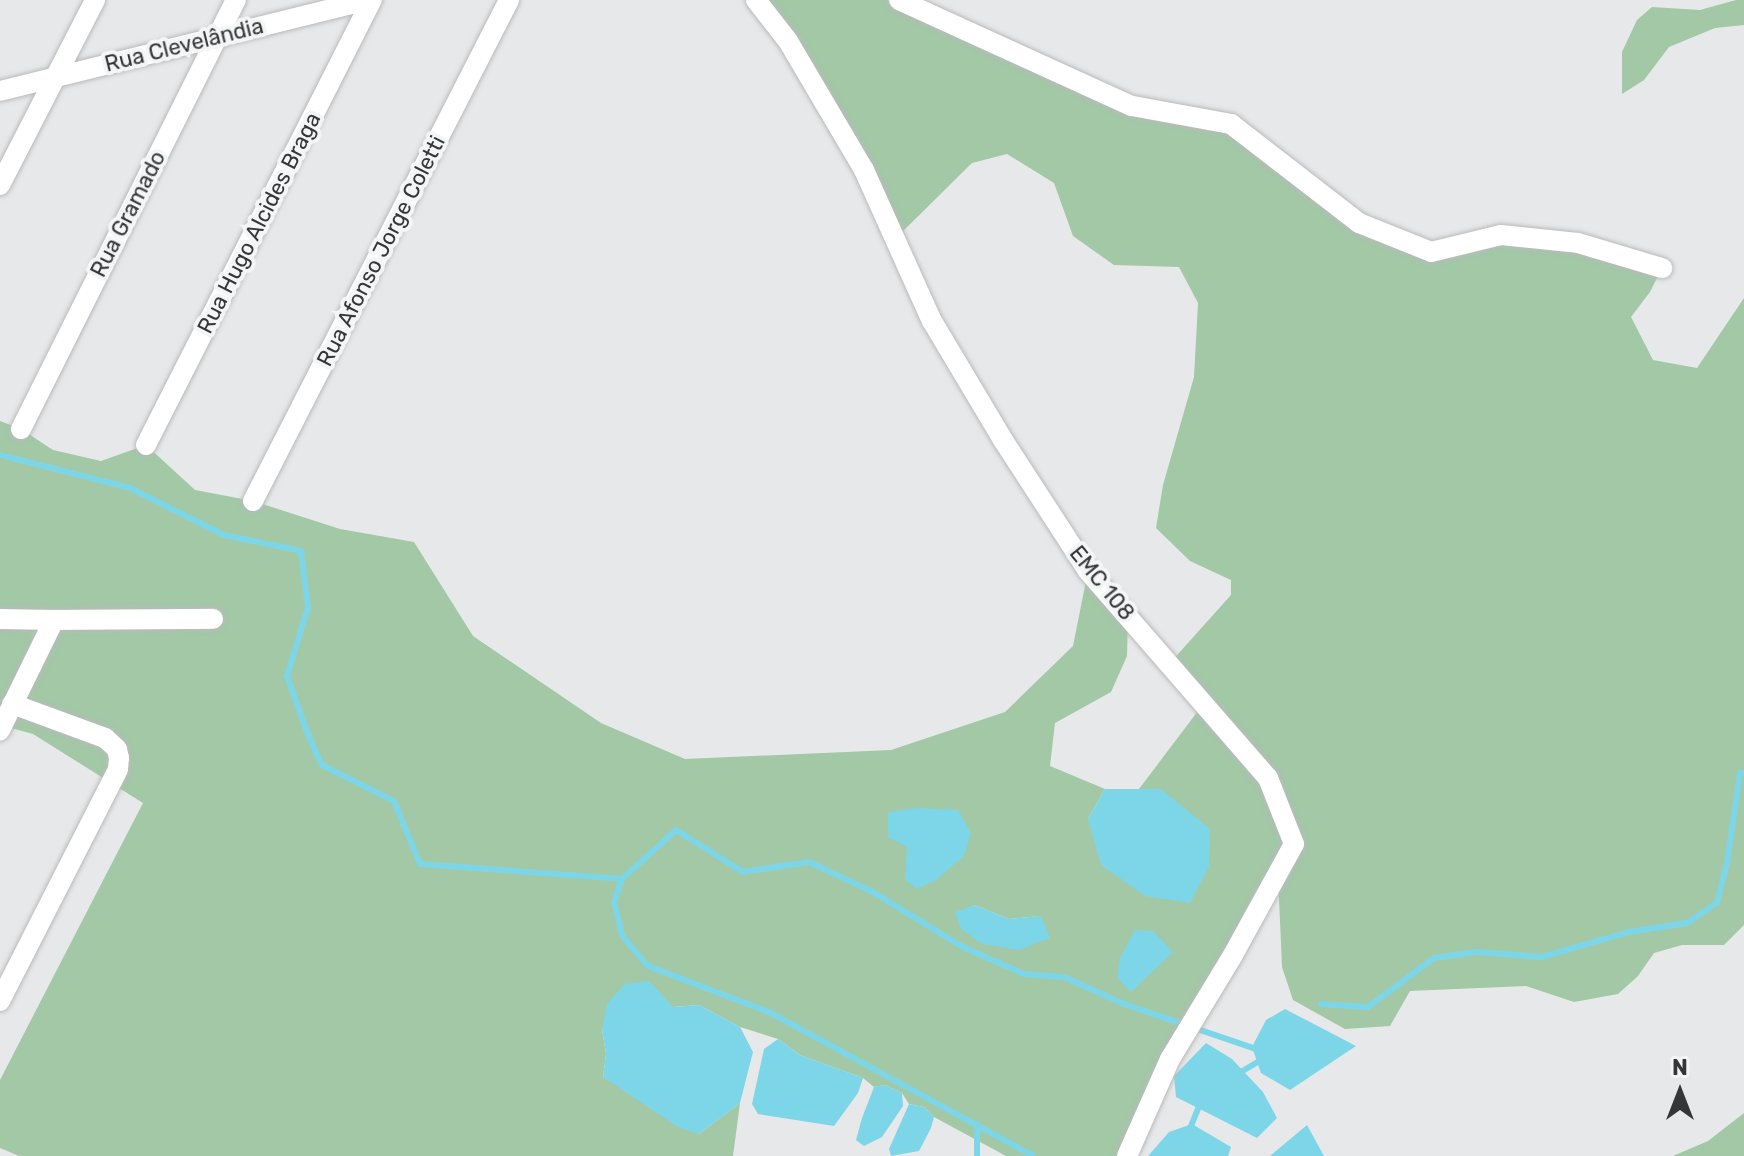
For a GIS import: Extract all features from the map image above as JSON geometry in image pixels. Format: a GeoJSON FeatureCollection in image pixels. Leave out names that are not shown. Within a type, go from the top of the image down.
{"type":"FeatureCollection","features":[{"type":"Feature","properties":{"kind":"street"},"geometry":{"type":"LineString","coordinates":[[0,185],[95,0]]}},
{"type":"Feature","properties":{"kind":"street","name":"Rua Gramado"},"geometry":{"type":"LineString","coordinates":[[21,429],[236,0]]}},
{"type":"Feature","properties":{"kind":"street","name":"Rua Clevelândia"},"geometry":{"type":"LineString","coordinates":[[0,91],[370,0]]}},
{"type":"Feature","properties":{"kind":"street","name":"Rua Hugo Alcides Braga"},"geometry":{"type":"LineString","coordinates":[[146,445],[370,0]]}},
{"type":"Feature","properties":{"kind":"street","name":"Rua Afonso Jorge Coletti"},"geometry":{"type":"LineString","coordinates":[[253,501],[509,0]]}},
{"type":"Feature","properties":{"kind":"street","name":"EMC 108"},"geometry":{"type":"LineString","coordinates":[[756,0],[788,41],[864,170],[932,321],[1011,453],[1088,571],[1268,778],[1294,844],[1170,1059],[1127,1156]]}},
{"type":"Feature","properties":{"kind":"street"},"geometry":{"type":"LineString","coordinates":[[899,0],[1132,106],[1231,124],[1359,223],[1431,252],[1501,235],[1578,243],[1662,268]]}},
{"type":"Feature","properties":{"kind":"street"},"geometry":{"type":"LineString","coordinates":[[0,619],[213,619]]}},
{"type":"Feature","properties":{"kind":"street"},"geometry":{"type":"LineString","coordinates":[[0,730],[54,620]]}},
{"type":"Feature","properties":{"kind":"street"},"geometry":{"type":"LineString","coordinates":[[0,1001],[118,769],[119,758],[117,749],[105,738],[12,704]]}},
{"type":"Feature","properties":{"kind":"green space"},"geometry":{"type":"Polygon","coordinates":[[[756,0],[922,0],[1132,106],[1231,124],[1359,223],[1431,252],[1501,235],[1662,268],[1650,292],[1631,317],[1653,360],[1697,368],[1744,298],[1744,925],[1724,945],[1682,945],[1654,953],[1638,976],[1618,994],[1574,1002],[1526,986],[1410,991],[1390,1026],[1345,1029],[1293,1000],[1282,967],[1278,875],[1127,1156],[1006,1156],[934,1117],[924,1107],[909,1104],[902,1093],[885,1085],[874,1087],[863,1078],[800,1055],[778,1039],[740,1027],[699,1005],[673,1007],[602,1029],[606,1054],[603,1077],[699,1134],[740,1103],[733,1156],[19,1156],[0,1148],[0,1080],[143,803],[33,734],[0,725],[0,421],[21,429],[53,450],[101,461],[146,445],[195,490],[253,501],[340,529],[414,542],[473,636],[601,723],[685,759],[891,750],[1005,712],[1073,646],[1088,571],[1128,616],[1127,656],[1111,692],[1055,723],[1050,766],[1105,789],[1088,819],[1161,789],[1139,789],[1204,703],[1170,663],[1231,595],[1231,580],[1190,561],[1156,528],[1163,485],[1194,377],[1198,303],[1179,267],[1114,265],[1073,236],[1054,183],[1007,154],[972,163],[895,239],[756,0]],[[974,905],[961,929],[1041,916],[1009,919],[974,905]]]}},
{"type":"Feature","properties":{"kind":"green space"},"geometry":{"type":"Polygon","coordinates":[[[1744,0],[1744,25],[1715,28],[1669,47],[1644,80],[1622,94],[1622,52],[1637,20],[1652,7],[1700,10],[1744,0]]]}},
{"type":"Feature","properties":{"kind":"green space"},"geometry":{"type":"Polygon","coordinates":[[[1744,1113],[1744,1156],[1673,1156],[1708,1141],[1744,1113]]]}},
{"type":"Feature","properties":{"kind":"water"},"geometry":{"type":"Polygon","coordinates":[[[1105,789],[1161,789],[1210,829],[1209,867],[1190,903],[1145,896],[1101,865],[1088,819],[1105,789]]]}},
{"type":"Feature","properties":{"kind":"water"},"geometry":{"type":"Polygon","coordinates":[[[919,808],[958,810],[971,833],[964,856],[936,880],[916,889],[905,879],[907,847],[888,837],[888,812],[919,808]]]}},
{"type":"Feature","properties":{"kind":"water"},"geometry":{"type":"Polygon","coordinates":[[[974,905],[1009,919],[1041,916],[1050,938],[1019,950],[982,944],[961,929],[955,912],[974,905]]]}},
{"type":"Feature","properties":{"kind":"water"},"geometry":{"type":"Polygon","coordinates":[[[1135,930],[1153,931],[1173,952],[1131,992],[1117,978],[1120,958],[1135,930]]]}},
{"type":"Feature","properties":{"kind":"water"},"geometry":{"type":"Polygon","coordinates":[[[649,981],[673,1007],[699,1005],[740,1027],[753,1052],[740,1103],[699,1134],[678,1127],[603,1077],[606,1054],[602,1029],[607,1004],[625,984],[649,981]]]}},
{"type":"Feature","properties":{"kind":"water"},"geometry":{"type":"Polygon","coordinates":[[[1285,1009],[1356,1046],[1290,1090],[1261,1073],[1252,1047],[1266,1020],[1285,1009]]]}},
{"type":"Feature","properties":{"kind":"water"},"geometry":{"type":"Polygon","coordinates":[[[778,1039],[800,1055],[863,1078],[858,1093],[834,1126],[758,1114],[752,1104],[764,1049],[778,1039]]]}},
{"type":"Feature","properties":{"kind":"water"},"geometry":{"type":"Polygon","coordinates":[[[1206,1043],[1232,1059],[1263,1092],[1277,1118],[1257,1138],[1176,1097],[1174,1076],[1206,1043]]]}},
{"type":"Feature","properties":{"kind":"water"},"geometry":{"type":"Polygon","coordinates":[[[885,1085],[902,1093],[903,1106],[882,1137],[864,1146],[856,1140],[862,1118],[874,1087],[885,1085]]]}},
{"type":"Feature","properties":{"kind":"water"},"geometry":{"type":"Polygon","coordinates":[[[909,1104],[924,1107],[934,1117],[931,1128],[919,1151],[891,1156],[889,1149],[909,1104]]]}},
{"type":"Feature","properties":{"kind":"water"},"geometry":{"type":"Polygon","coordinates":[[[1192,1124],[1231,1147],[1228,1156],[1148,1156],[1169,1132],[1192,1124]]]}},
{"type":"Feature","properties":{"kind":"water"},"geometry":{"type":"Polygon","coordinates":[[[1307,1125],[1324,1156],[1270,1156],[1307,1125]]]}},
{"type":"Feature","properties":{"kind":"waterway"},"geometry":{"type":"LineString","coordinates":[[0,455],[130,488],[224,535],[301,551],[308,607],[287,676],[307,732],[322,765],[394,801],[420,864],[622,879],[676,830],[743,872],[809,862],[873,892],[961,946],[1024,974],[1064,977],[1124,1004],[1259,1050]]}},
{"type":"Feature","properties":{"kind":"waterway"},"geometry":{"type":"LineString","coordinates":[[1321,1004],[1368,1007],[1434,958],[1477,952],[1542,957],[1629,932],[1687,923],[1717,903],[1727,863],[1740,773],[1744,773]]}},
{"type":"Feature","properties":{"kind":"waterway"},"geometry":{"type":"LineString","coordinates":[[622,879],[614,902],[623,937],[648,966],[771,1013],[1033,1156]]}},
{"type":"Feature","properties":{"kind":"waterway"},"geometry":{"type":"LineString","coordinates":[[1236,1075],[1264,1058]]}},
{"type":"Feature","properties":{"kind":"waterway"},"geometry":{"type":"LineString","coordinates":[[1189,1131],[1200,1104]]}},
{"type":"Feature","properties":{"kind":"waterway"},"geometry":{"type":"LineString","coordinates":[[977,1124],[977,1156]]}}]}
